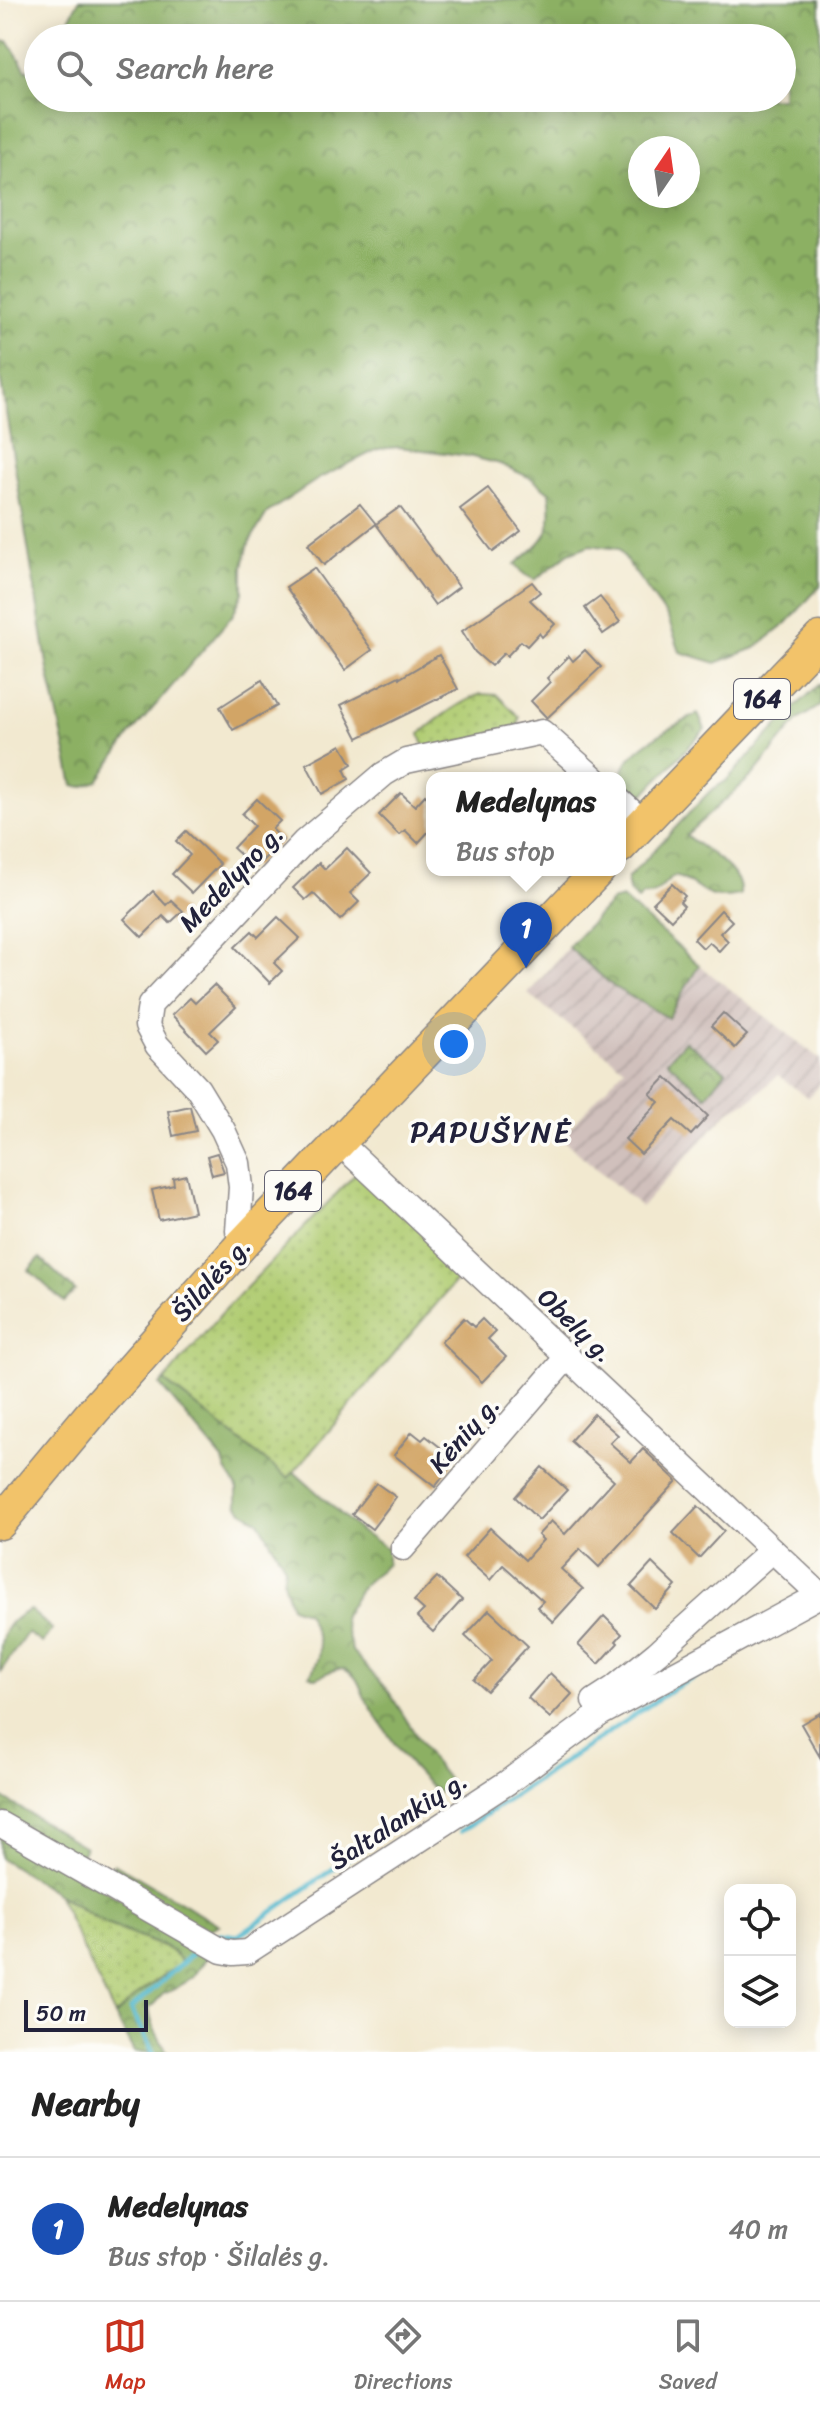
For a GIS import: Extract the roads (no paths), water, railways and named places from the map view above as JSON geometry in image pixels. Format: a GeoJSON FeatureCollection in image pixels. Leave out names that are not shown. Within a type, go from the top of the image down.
{"type":"FeatureCollection","features":[{"type":"Feature","properties":{"kind":"main road","name":"164"},"geometry":{"type":"LineString","coordinates":[[632,812],[820,638]]}},
{"type":"Feature","properties":{"kind":"main road","name":"Šilalės g."},"geometry":{"type":"LineString","coordinates":[[0,1523],[95,1409],[244,1242],[593,876]]}},
{"type":"Feature","properties":{"kind":"street","name":"Medelyno g."},"geometry":{"type":"LineString","coordinates":[[244,1242],[238,1231],[241,1187],[238,1163],[223,1130],[198,1089],[157,1045],[147,1026],[150,1005],[304,842],[384,774],[406,761],[542,732],[587,772]]}},
{"type":"Feature","properties":{"kind":"street","name":"Obelų g."},"geometry":{"type":"LineString","coordinates":[[339,1142],[820,1595]]}},
{"type":"Feature","properties":{"kind":"street","name":"Kėnių g."},"geometry":{"type":"LineString","coordinates":[[403,1548],[568,1356]]}},
{"type":"Feature","properties":{"kind":"street"},"geometry":{"type":"LineString","coordinates":[[600,1714],[593,1700],[614,1688],[657,1653],[772,1550]]}},
{"type":"Feature","properties":{"kind":"street","name":"Šaltalankių g."},"geometry":{"type":"LineString","coordinates":[[0,1824],[222,1951],[247,1952],[508,1782],[600,1714],[820,1595]]}},
{"type":"Feature","properties":{"kind":"waterway"},"geometry":{"type":"LineString","coordinates":[[461,1831],[676,1687],[733,1656]]}},
{"type":"Feature","properties":{"kind":"waterway"},"geometry":{"type":"LineString","coordinates":[[220,1934],[238,1936],[429,1801],[440,1807]]}},
{"type":"Feature","properties":{"kind":"waterway"},"geometry":{"type":"LineString","coordinates":[[153,2052],[131,2009],[198,1949]]}},
{"type":"Feature","properties":{"kind":"place","name":"Medelynas"},"geometry":{"type":"Point","coordinates":[526,968]}},
{"type":"Feature","properties":{"kind":"district","name":"PAPUŠYNĖ"},"geometry":{"type":"Point","coordinates":[491,1132]}}]}
